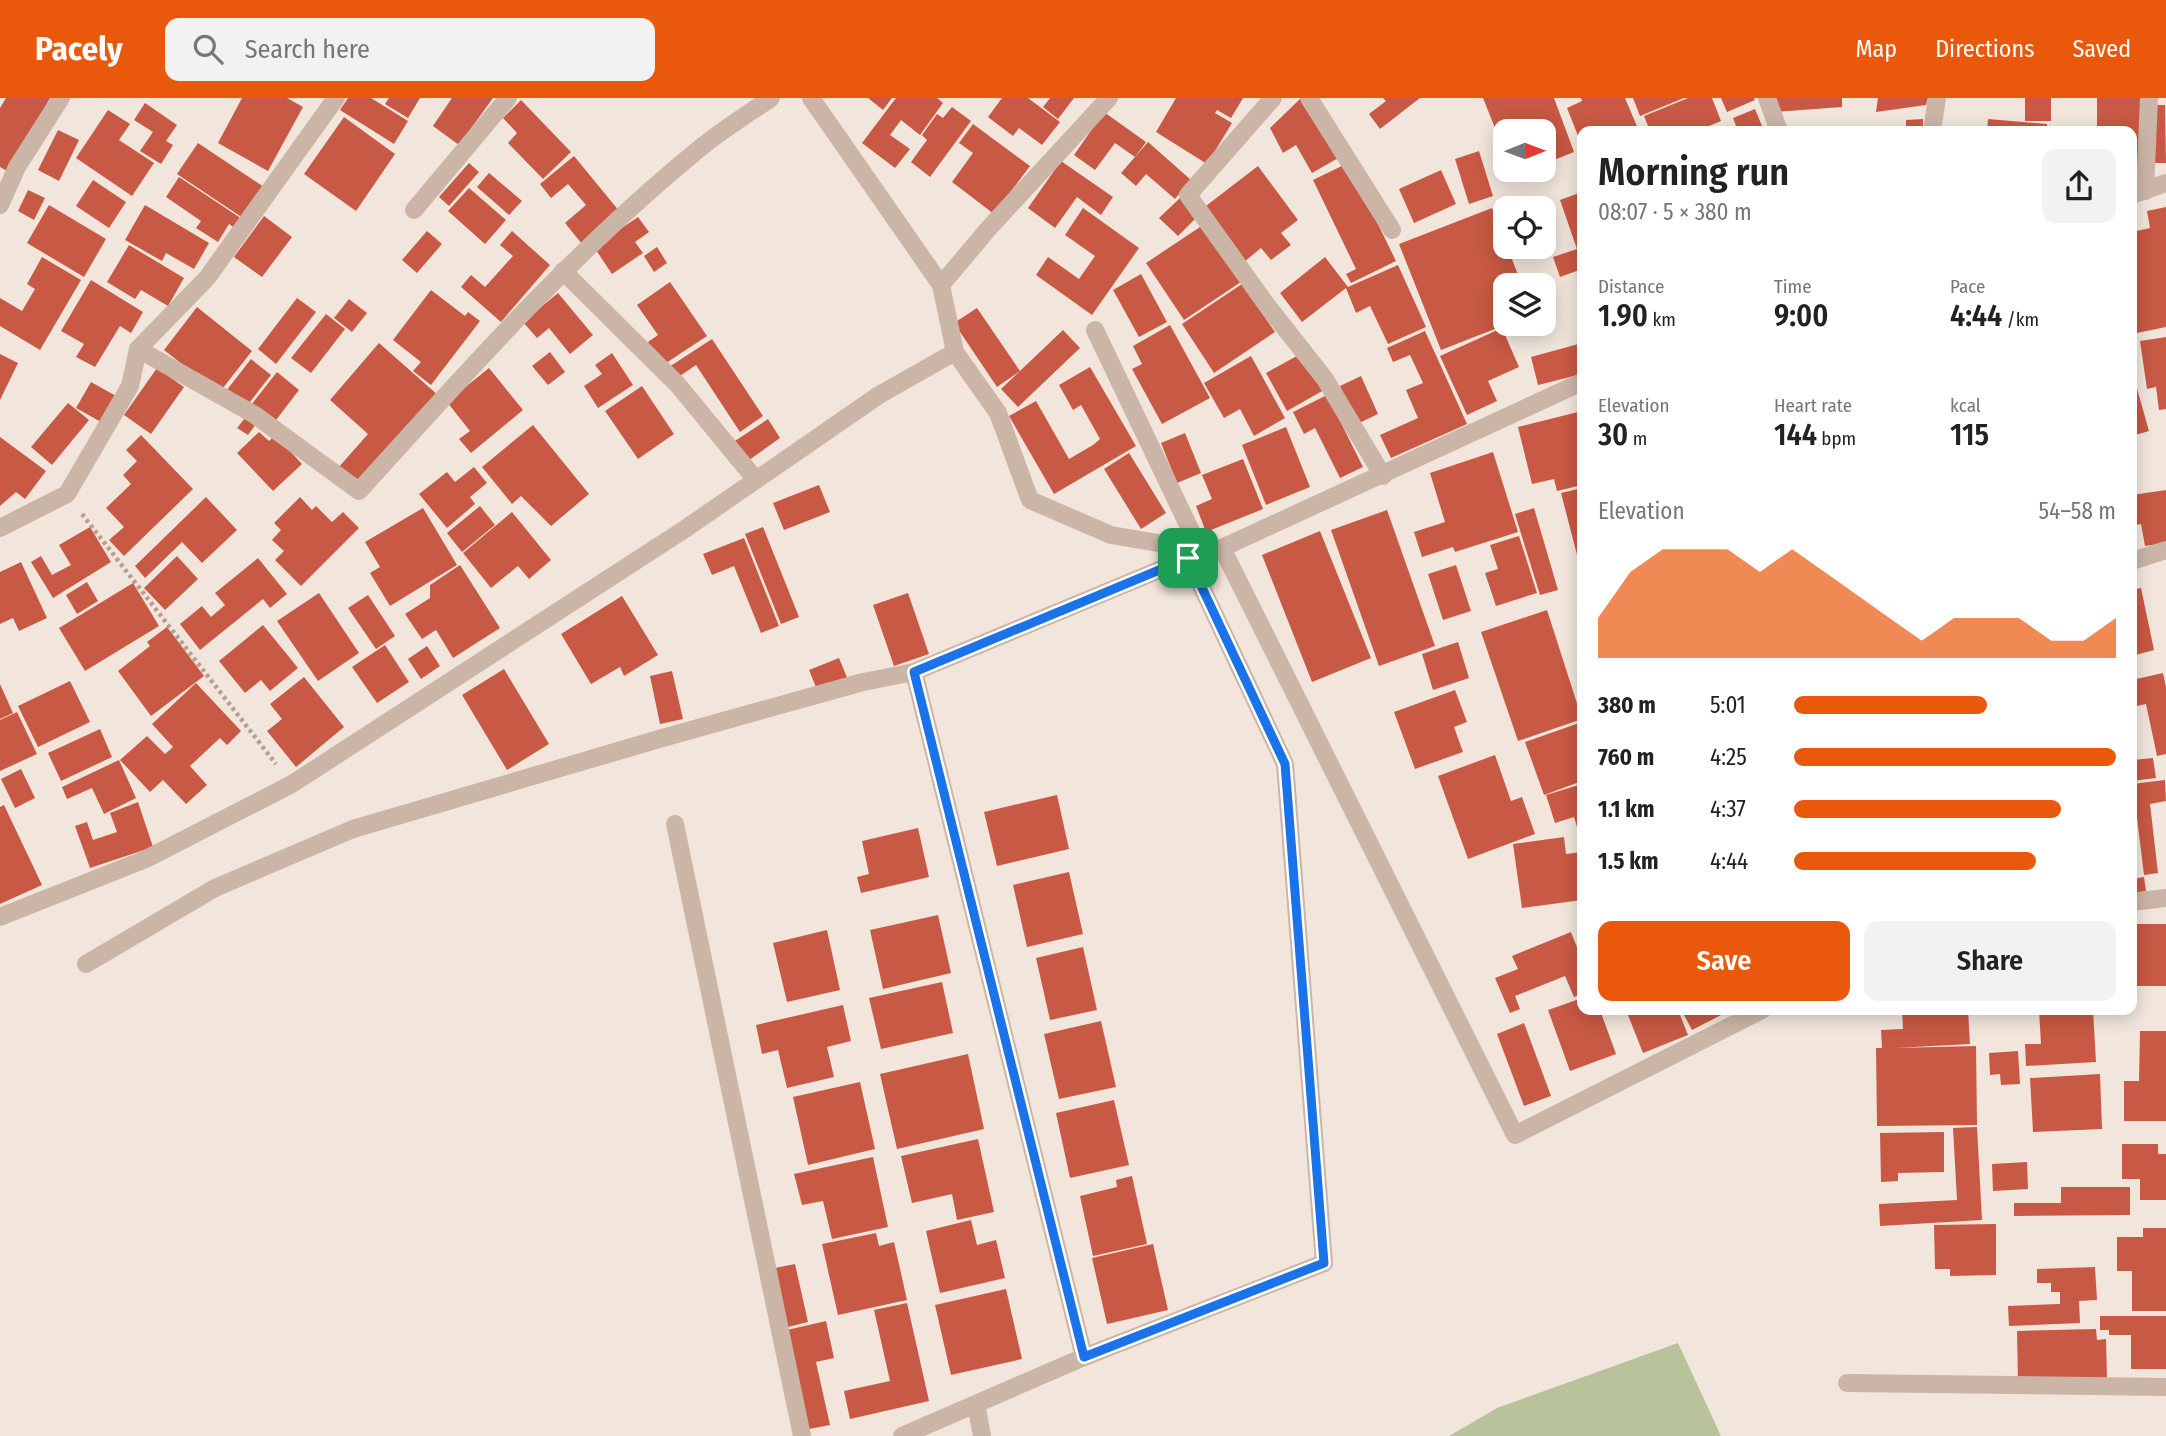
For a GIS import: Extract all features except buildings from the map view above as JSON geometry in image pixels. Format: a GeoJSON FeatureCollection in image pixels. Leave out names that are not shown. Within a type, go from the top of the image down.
{"type":"FeatureCollection","features":[{"type":"Feature","properties":{"kind":"street"},"geometry":{"type":"LineString","coordinates":[[0,205],[17,167],[61,98]]}},
{"type":"Feature","properties":{"kind":"street"},"geometry":{"type":"LineString","coordinates":[[0,528],[67,495],[130,386],[138,349],[207,278],[336,98]]}},
{"type":"Feature","properties":{"kind":"street"},"geometry":{"type":"LineString","coordinates":[[414,210],[508,98]]}},
{"type":"Feature","properties":{"kind":"street"},"geometry":{"type":"LineString","coordinates":[[138,349],[255,415],[359,491],[520,313],[563,271],[694,153],[771,98]]}},
{"type":"Feature","properties":{"kind":"street"},"geometry":{"type":"LineString","coordinates":[[811,98],[941,285],[955,352],[998,413],[1030,500],[1111,536],[1194,554]]}},
{"type":"Feature","properties":{"kind":"street"},"geometry":{"type":"LineString","coordinates":[[941,285],[989,228],[1109,98]]}},
{"type":"Feature","properties":{"kind":"street"},"geometry":{"type":"LineString","coordinates":[[1273,98],[1188,195],[1266,304],[1325,379],[1383,476]]}},
{"type":"Feature","properties":{"kind":"street"},"geometry":{"type":"LineString","coordinates":[[1309,98],[1392,230]]}},
{"type":"Feature","properties":{"kind":"street"},"geometry":{"type":"LineString","coordinates":[[1767,98],[1777,126]]}},
{"type":"Feature","properties":{"kind":"street"},"geometry":{"type":"LineString","coordinates":[[1933,126],[1937,98]]}},
{"type":"Feature","properties":{"kind":"street"},"geometry":{"type":"LineString","coordinates":[[2149,98],[2138,193],[2166,183]]}},
{"type":"Feature","properties":{"kind":"street"},"geometry":{"type":"LineString","coordinates":[[563,271],[678,386],[756,480]]}},
{"type":"Feature","properties":{"kind":"street"},"geometry":{"type":"LineString","coordinates":[[902,1436],[1084,1357],[1324,1263],[1285,764],[1095,330]]}},
{"type":"Feature","properties":{"kind":"street"},"geometry":{"type":"LineString","coordinates":[[0,917],[146,859],[292,784],[756,480],[879,395],[955,352]]}},
{"type":"Feature","properties":{"kind":"street"},"geometry":{"type":"LineString","coordinates":[[86,964],[215,888],[353,829],[698,728],[863,682],[914,672],[1194,554],[1222,548],[1577,384]]}},
{"type":"Feature","properties":{"kind":"street"},"geometry":{"type":"LineString","coordinates":[[1222,548],[1516,1135],[1752,1015]]}},
{"type":"Feature","properties":{"kind":"street"},"geometry":{"type":"LineString","coordinates":[[2137,559],[2166,550]]}},
{"type":"Feature","properties":{"kind":"street"},"geometry":{"type":"LineString","coordinates":[[914,672],[1084,1357]]}},
{"type":"Feature","properties":{"kind":"street"},"geometry":{"type":"LineString","coordinates":[[675,824],[802,1436]]}},
{"type":"Feature","properties":{"kind":"street"},"geometry":{"type":"LineString","coordinates":[[2137,901],[2166,898]]}},
{"type":"Feature","properties":{"kind":"street"},"geometry":{"type":"LineString","coordinates":[[1847,1383],[2166,1387]]}},
{"type":"Feature","properties":{"kind":"street"},"geometry":{"type":"LineString","coordinates":[[976,1404],[982,1436]]}},
{"type":"Feature","properties":{"kind":"path"},"geometry":{"type":"LineString","coordinates":[[67,495],[292,784]]}},
{"type":"Feature","properties":{"kind":"green space"},"geometry":{"type":"Polygon","coordinates":[[[1678,1343],[1721,1436],[1449,1436],[1497,1408],[1678,1343]]]}},
{"type":"Feature","properties":{"kind":"route"},"geometry":{"type":"LineString","coordinates":[[1188,558],[1285,764],[1324,1263],[1084,1357],[914,672],[1188,558]]}}]}
